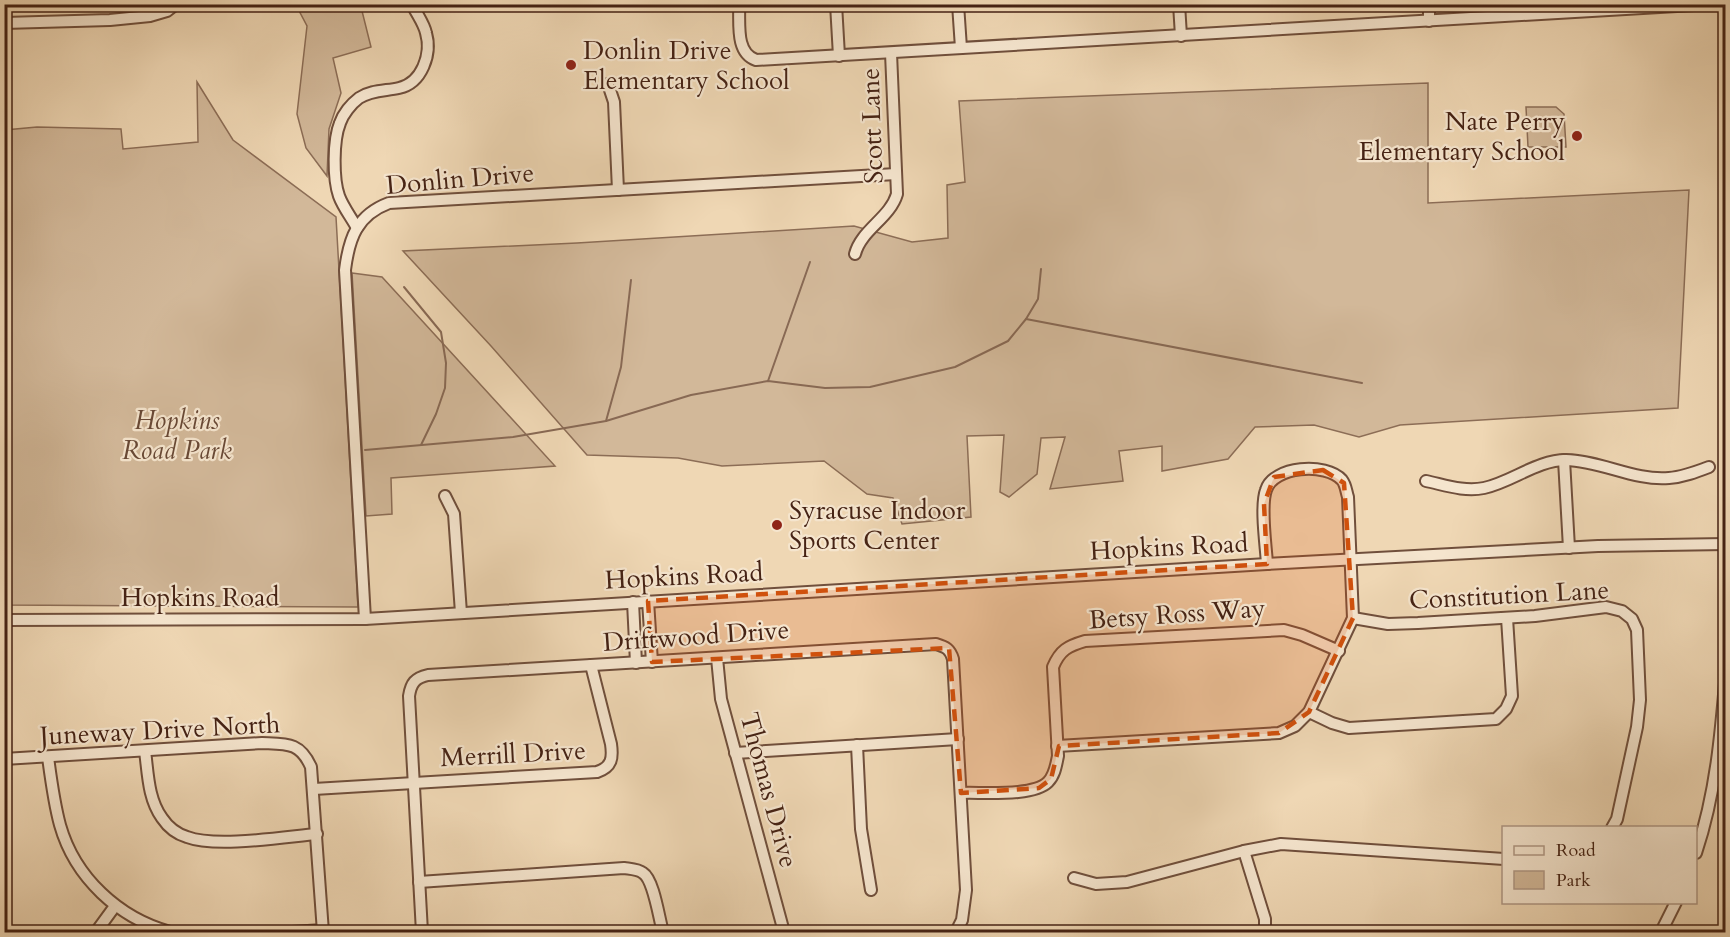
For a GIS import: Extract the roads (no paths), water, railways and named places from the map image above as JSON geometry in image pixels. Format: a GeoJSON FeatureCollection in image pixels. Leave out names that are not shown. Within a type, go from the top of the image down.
{"type":"FeatureCollection","features":[{"type":"Feature","properties":{"kind":"street"},"geometry":{"type":"LineString","coordinates":[[4,23],[101,21],[150,16],[167,11],[176,4]]}},
{"type":"Feature","properties":{"kind":"street"},"geometry":{"type":"LineString","coordinates":[[739,4],[741,43],[744,51],[753,59],[839,56],[1711,4]]}},
{"type":"Feature","properties":{"kind":"street"},"geometry":{"type":"LineString","coordinates":[[836,4],[839,56]]}},
{"type":"Feature","properties":{"kind":"street"},"geometry":{"type":"LineString","coordinates":[[958,4],[961,48]]}},
{"type":"Feature","properties":{"kind":"street"},"geometry":{"type":"LineString","coordinates":[[1179,4],[1181,36]]}},
{"type":"Feature","properties":{"kind":"street"},"geometry":{"type":"LineString","coordinates":[[1429,4],[1430,21]]}},
{"type":"Feature","properties":{"kind":"street"},"geometry":{"type":"LineString","coordinates":[[357,228],[338,194],[335,177],[336,138],[340,123],[348,109],[365,95],[406,86],[418,77],[427,53],[427,33],[414,8]]}},
{"type":"Feature","properties":{"kind":"street","name":"Scott Lane"},"geometry":{"type":"LineString","coordinates":[[855,254],[857,245],[896,200],[891,53]]}},
{"type":"Feature","properties":{"kind":"street"},"geometry":{"type":"LineString","coordinates":[[608,84],[614,102],[618,190]]}},
{"type":"Feature","properties":{"kind":"street","name":"Donlin Drive"},"geometry":{"type":"LineString","coordinates":[[365,618],[345,270],[349,243],[357,228],[377,208],[389,203],[896,174]]}},
{"type":"Feature","properties":{"kind":"street"},"geometry":{"type":"LineString","coordinates":[[1564,460],[1569,548]]}},
{"type":"Feature","properties":{"kind":"street"},"geometry":{"type":"LineString","coordinates":[[1426,481],[1458,488],[1483,488],[1527,470],[1564,460],[1600,465],[1649,478],[1678,477],[1709,467]]}},
{"type":"Feature","properties":{"kind":"street"},"geometry":{"type":"LineString","coordinates":[[1057,746],[1279,734],[1295,726],[1309,712],[1353,618],[1348,497],[1344,483],[1331,472],[1312,470],[1282,472],[1274,477],[1267,487],[1264,504],[1267,564]]}},
{"type":"Feature","properties":{"kind":"street"},"geometry":{"type":"LineString","coordinates":[[445,496],[454,514],[461,613]]}},
{"type":"Feature","properties":{"kind":"street","name":"Hopkins Road"},"geometry":{"type":"LineString","coordinates":[[4,620],[365,618],[1267,564],[1569,548],[1725,544]]}},
{"type":"Feature","properties":{"kind":"street"},"geometry":{"type":"LineString","coordinates":[[648,601],[652,662]]}},
{"type":"Feature","properties":{"kind":"street"},"geometry":{"type":"LineString","coordinates":[[633,602],[636,663]]}},
{"type":"Feature","properties":{"kind":"street","name":"Constitution Lane"},"geometry":{"type":"LineString","coordinates":[[1353,618],[1388,624],[1563,614],[1606,607],[1622,611],[1632,619],[1636,630],[1640,700],[1637,727],[1617,819],[1613,826]]}},
{"type":"Feature","properties":{"kind":"street"},"geometry":{"type":"LineString","coordinates":[[1309,712],[1349,728],[1496,719],[1506,709],[1512,696],[1507,618]]}},
{"type":"Feature","properties":{"kind":"street","name":"Betsy Ross Way"},"geometry":{"type":"LineString","coordinates":[[961,793],[1030,790],[1047,784],[1056,769],[1053,667],[1059,654],[1069,646],[1085,641],[1284,630],[1339,651]]}},
{"type":"Feature","properties":{"kind":"street","name":"Driftwood Drive"},"geometry":{"type":"LineString","coordinates":[[422,933],[409,696],[414,680],[428,675],[936,644],[950,651],[953,659],[966,890],[962,920],[956,933]]}},
{"type":"Feature","properties":{"kind":"street","name":"Thomas Drive"},"geometry":{"type":"LineString","coordinates":[[717,658],[721,699],[784,933]]}},
{"type":"Feature","properties":{"kind":"street","name":"Merrill Drive"},"geometry":{"type":"LineString","coordinates":[[314,789],[597,772],[605,769],[613,756],[591,665]]}},
{"type":"Feature","properties":{"kind":"street"},"geometry":{"type":"LineString","coordinates":[[1697,846],[1721,769],[1725,671]]}},
{"type":"Feature","properties":{"kind":"street"},"geometry":{"type":"LineString","coordinates":[[735,753],[958,739]]}},
{"type":"Feature","properties":{"kind":"street","name":"Juneway Drive North"},"geometry":{"type":"LineString","coordinates":[[4,759],[262,743],[291,745],[300,749],[311,767],[314,789],[323,931]]}},
{"type":"Feature","properties":{"kind":"street"},"geometry":{"type":"LineString","coordinates":[[857,745],[861,829],[871,890]]}},
{"type":"Feature","properties":{"kind":"street"},"geometry":{"type":"LineString","coordinates":[[145,751],[154,804],[161,817],[177,833],[204,841],[317,834]]}},
{"type":"Feature","properties":{"kind":"street"},"geometry":{"type":"LineString","coordinates":[[48,757],[60,827],[79,866],[115,906],[153,928],[170,933]]}},
{"type":"Feature","properties":{"kind":"street"},"geometry":{"type":"LineString","coordinates":[[1074,878],[1096,884],[1127,882],[1244,851],[1281,844],[1502,859]]}},
{"type":"Feature","properties":{"kind":"street"},"geometry":{"type":"LineString","coordinates":[[1244,851],[1265,919],[1265,933]]}},
{"type":"Feature","properties":{"kind":"street"},"geometry":{"type":"LineString","coordinates":[[419,882],[636,869],[646,875],[650,884],[663,933]]}},
{"type":"Feature","properties":{"kind":"street"},"geometry":{"type":"LineString","coordinates":[[1661,933],[1676,904]]}},
{"type":"Feature","properties":{"kind":"street"},"geometry":{"type":"LineString","coordinates":[[96,933],[115,906]]}},
{"type":"Feature","properties":{"kind":"street"},"geometry":{"type":"LineString","coordinates":[[292,933],[323,931]]}},
{"type":"Feature","properties":{"kind":"waterway"},"geometry":{"type":"LineString","coordinates":[[768,381],[810,262]]}},
{"type":"Feature","properties":{"kind":"waterway"},"geometry":{"type":"LineString","coordinates":[[1026,319],[1038,299],[1041,269]]}},
{"type":"Feature","properties":{"kind":"waterway"},"geometry":{"type":"LineString","coordinates":[[606,421],[621,367],[631,280]]}},
{"type":"Feature","properties":{"kind":"waterway"},"geometry":{"type":"LineString","coordinates":[[404,287],[441,332],[446,363],[445,388],[421,445]]}},
{"type":"Feature","properties":{"kind":"waterway"},"geometry":{"type":"LineString","coordinates":[[365,450],[513,437],[606,421],[691,395],[768,381],[825,388],[870,387],[955,367],[1008,341],[1026,319],[1362,383]]}},
{"type":"Feature","properties":{"kind":"place","name":"Donlin Drive Elementary School"},"geometry":{"type":"Point","coordinates":[571,65]}},
{"type":"Feature","properties":{"kind":"place","name":"Nate Perry Elementary School"},"geometry":{"type":"Point","coordinates":[1577,136]}},
{"type":"Feature","properties":{"kind":"place","name":"Syracuse Indoor Sports Center"},"geometry":{"type":"Point","coordinates":[777,525]}},
{"type":"Feature","properties":{"kind":"park label","name":"Hopkins Road Park"},"geometry":{"type":"Point","coordinates":[177,435]}}]}
